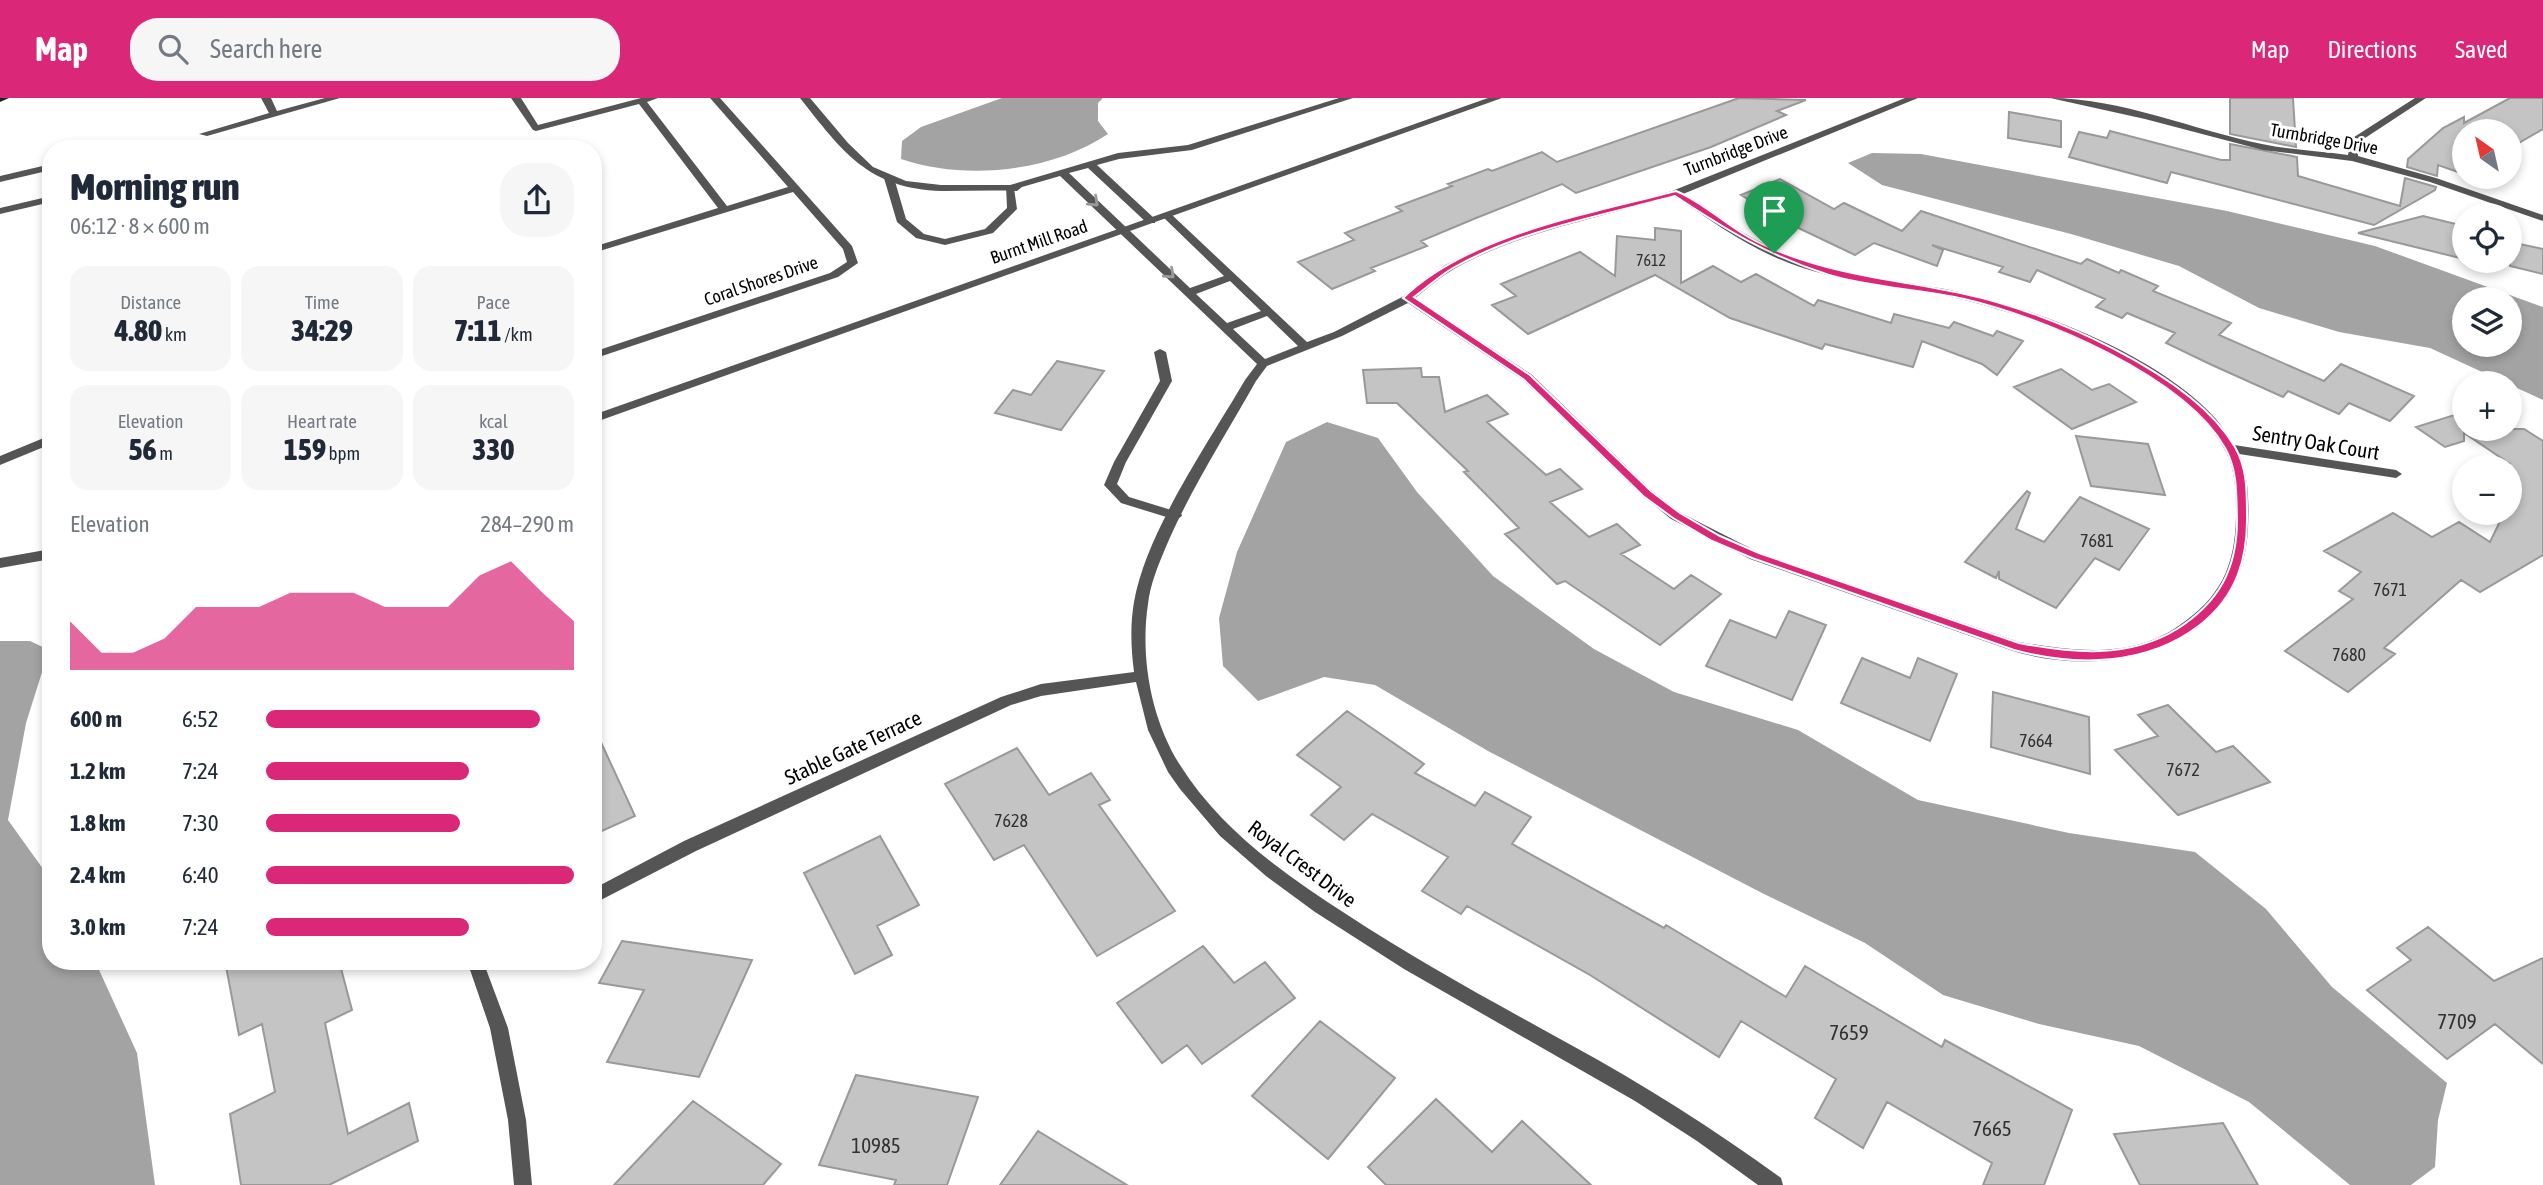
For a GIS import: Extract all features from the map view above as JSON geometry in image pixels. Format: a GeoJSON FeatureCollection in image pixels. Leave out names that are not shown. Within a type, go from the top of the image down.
{"type":"FeatureCollection","features":[{"type":"Feature","properties":{"kind":"street"},"geometry":{"type":"LineString","coordinates":[[266,98],[275,115]]}},
{"type":"Feature","properties":{"kind":"street"},"geometry":{"type":"LineString","coordinates":[[204,134],[335,98]]}},
{"type":"Feature","properties":{"kind":"street"},"geometry":{"type":"LineString","coordinates":[[516,98],[536,128],[653,98]]}},
{"type":"Feature","properties":{"kind":"street","name":"Coral Shores Drive"},"geometry":{"type":"LineString","coordinates":[[602,353],[834,275],[853,263],[848,248],[715,98]]}},
{"type":"Feature","properties":{"kind":"street"},"geometry":{"type":"LineString","coordinates":[[805,98],[870,169],[888,178],[913,187],[1019,189],[1141,152],[1189,148],[1348,98]]}},
{"type":"Feature","properties":{"kind":"street","name":"Burnt Mill Road"},"geometry":{"type":"LineString","coordinates":[[602,416],[1497,98]]}},
{"type":"Feature","properties":{"kind":"street","name":"Turnbridge Drive"},"geometry":{"type":"LineString","coordinates":[[1263,364],[1307,348],[1408,298],[1449,267],[1488,248],[1676,193],[1913,98]]}},
{"type":"Feature","properties":{"kind":"street","name":"Turnbridge Drive"},"geometry":{"type":"LineString","coordinates":[[2055,98],[2146,117],[2263,147],[2353,158],[2433,180],[2543,218]]}},
{"type":"Feature","properties":{"kind":"street"},"geometry":{"type":"LineString","coordinates":[[2353,158],[2354,141],[2421,98]]}},
{"type":"Feature","properties":{"kind":"street"},"geometry":{"type":"LineString","coordinates":[[641,101],[724,209]]}},
{"type":"Feature","properties":{"kind":"street"},"geometry":{"type":"LineString","coordinates":[[1091,165],[1151,221]]}},
{"type":"Feature","properties":{"kind":"street"},"geometry":{"type":"LineString","coordinates":[[0,179],[42,169]]}},
{"type":"Feature","properties":{"kind":"street"},"geometry":{"type":"LineString","coordinates":[[1064,174],[1263,364]]}},
{"type":"Feature","properties":{"kind":"street"},"geometry":{"type":"LineString","coordinates":[[888,178],[901,220],[920,236],[945,242],[989,231],[1012,209],[1009,188]]}},
{"type":"Feature","properties":{"kind":"street"},"geometry":{"type":"LineString","coordinates":[[602,247],[794,188]]}},
{"type":"Feature","properties":{"kind":"street","name":"Sentry Oak Court"},"geometry":{"type":"LineString","coordinates":[[1408,298],[1527,377],[1647,494],[1676,516],[1755,556],[2018,647],[2057,654],[2096,656],[2131,653],[2165,642],[2197,622],[2221,598],[2235,574],[2242,546],[2241,478],[2231,449],[2215,426],[2192,404],[2129,361],[2050,323],[1966,297],[1868,281],[1805,265],[1744,239],[1676,193]]}},
{"type":"Feature","properties":{"kind":"street"},"geometry":{"type":"LineString","coordinates":[[0,211],[42,201]]}},
{"type":"Feature","properties":{"kind":"street"},"geometry":{"type":"LineString","coordinates":[[1167,216],[1307,348]]}},
{"type":"Feature","properties":{"kind":"street"},"geometry":{"type":"LineString","coordinates":[[1190,292],[1230,277]]}},
{"type":"Feature","properties":{"kind":"street"},"geometry":{"type":"LineString","coordinates":[[1227,327],[1268,312]]}},
{"type":"Feature","properties":{"kind":"street"},"geometry":{"type":"LineString","coordinates":[[1160,352],[1166,381],[1110,485],[1125,500],[1176,516]]}},
{"type":"Feature","properties":{"kind":"street","name":"Royal Crest Drive"},"geometry":{"type":"LineString","coordinates":[[1263,364],[1251,380],[1157,550],[1144,586],[1137,625],[1144,698],[1160,741],[1183,783],[1217,825],[1258,863],[1437,981],[1677,1117],[1774,1185]]}},
{"type":"Feature","properties":{"kind":"street"},"geometry":{"type":"LineString","coordinates":[[0,461],[42,443]]}},
{"type":"Feature","properties":{"kind":"street","name":"Sentry Oak Court"},"geometry":{"type":"LineString","coordinates":[[2231,449],[2396,474]]}},
{"type":"Feature","properties":{"kind":"street"},"geometry":{"type":"LineString","coordinates":[[0,563],[42,556]]}},
{"type":"Feature","properties":{"kind":"street","name":"Stable Gate Terrace"},"geometry":{"type":"LineString","coordinates":[[602,892],[690,846],[1006,701],[1041,690],[1143,676]]}},
{"type":"Feature","properties":{"kind":"street"},"geometry":{"type":"LineString","coordinates":[[478,970],[499,1028],[517,1120],[523,1185]]}},
{"type":"Feature","properties":{"kind":"shaded area"},"geometry":{"type":"Polygon","coordinates":[[[1002,98],[1103,98],[1098,103],[1098,121],[1108,134],[1061,157],[1008,169],[953,170],[901,159],[902,141],[921,127],[1002,98]]]}},
{"type":"Feature","properties":{"kind":"shaded area"},"geometry":{"type":"Polygon","coordinates":[[[1872,153],[1921,154],[2227,211],[2375,246],[2488,287],[2452,287],[2452,357],[2522,357],[2522,299],[2543,307],[2543,400],[2522,390],[2522,371],[2480,371],[2430,348],[2339,332],[2259,308],[2179,266],[2071,234],[1882,185],[1848,163],[1872,153]]]}},
{"type":"Feature","properties":{"kind":"shaded area"},"geometry":{"type":"Polygon","coordinates":[[[1327,422],[1378,438],[1417,492],[1493,576],[1594,649],[1674,692],[1798,730],[1918,800],[2069,833],[2195,852],[2266,909],[2332,987],[2447,1083],[2438,1120],[2435,1167],[2411,1185],[2350,1185],[2249,1102],[2139,1046],[2039,1024],[1943,995],[1865,943],[1762,893],[1488,751],[1375,685],[1324,677],[1258,701],[1223,666],[1219,618],[1237,552],[1286,442],[1327,422]]]}},
{"type":"Feature","properties":{"kind":"shaded area"},"geometry":{"type":"Polygon","coordinates":[[[0,641],[30,641],[42,647],[42,672],[26,723],[8,820],[42,867],[42,970],[99,970],[137,1053],[155,1185],[0,1185],[0,641]]]}},
{"type":"Feature","properties":{"kind":"building"},"geometry":{"type":"Polygon","coordinates":[[[1739,98],[1806,100],[1777,111],[1786,115],[1711,147],[1576,193],[1562,184],[1476,218],[1421,241],[1427,246],[1371,268],[1375,271],[1332,289],[1298,262],[1354,240],[1345,233],[1402,211],[1396,207],[1488,169],[1492,171],[1542,152],[1557,162],[1739,98]]]}},
{"type":"Feature","properties":{"kind":"building"},"geometry":{"type":"Polygon","coordinates":[[[2230,98],[2293,98],[2296,147],[2230,134],[2230,98]]]}},
{"type":"Feature","properties":{"kind":"building"},"geometry":{"type":"Polygon","coordinates":[[[2510,98],[2543,98],[2543,129],[2522,141],[2522,119],[2471,119],[2510,98]]]}},
{"type":"Feature","properties":{"kind":"building"},"geometry":{"type":"Polygon","coordinates":[[[2009,112],[2061,121],[2061,147],[2008,138],[2009,112]]]}},
{"type":"Feature","properties":{"kind":"building"},"geometry":{"type":"Polygon","coordinates":[[[2452,123],[2452,170],[2438,165],[2437,176],[2407,167],[2408,159],[2452,123]]]}},
{"type":"Feature","properties":{"kind":"building"},"geometry":{"type":"Polygon","coordinates":[[[2110,131],[2221,160],[2230,160],[2230,144],[2297,157],[2298,176],[2400,206],[2405,178],[2436,187],[2374,225],[2171,172],[2167,183],[2069,157],[2079,132],[2107,138],[2110,131]]]}},
{"type":"Feature","properties":{"kind":"building"},"geometry":{"type":"Polygon","coordinates":[[[1780,179],[1834,209],[1844,203],[1902,231],[1921,211],[2081,264],[2087,259],[2119,273],[2121,270],[2158,286],[2153,291],[2231,323],[2219,335],[2324,381],[2341,364],[2414,396],[2390,421],[2349,403],[2339,414],[2288,391],[2283,397],[2212,365],[2166,343],[2175,333],[2127,313],[2122,318],[2096,307],[2105,299],[2037,270],[2030,282],[1999,272],[2003,267],[1932,245],[1943,250],[1937,266],[1874,243],[1855,255],[1788,223],[1741,195],[1780,179]]]}},
{"type":"Feature","properties":{"kind":"building"},"geometry":{"type":"Polygon","coordinates":[[[2423,216],[2452,223],[2452,256],[2358,233],[2423,216]]]}},
{"type":"Feature","properties":{"kind":"building"},"geometry":{"type":"Polygon","coordinates":[[[1655,228],[1681,231],[1681,283],[1713,266],[1741,282],[1756,274],[1814,306],[1818,300],[1891,323],[1894,314],[1949,328],[1954,322],[1993,336],[1997,331],[2023,341],[1997,375],[1982,364],[1922,341],[1913,367],[1825,344],[1822,349],[1730,318],[1655,275],[1528,334],[1492,305],[1516,296],[1501,284],[1580,252],[1615,276],[1617,236],[1655,240],[1655,228]]]}},
{"type":"Feature","properties":{"kind":"building"},"geometry":{"type":"Polygon","coordinates":[[[2522,245],[2543,249],[2543,274],[2522,269],[2522,245]]]}},
{"type":"Feature","properties":{"kind":"building"},"geometry":{"type":"Polygon","coordinates":[[[1057,361],[1104,371],[1061,430],[995,413],[1013,390],[1031,395],[1057,361]]]}},
{"type":"Feature","properties":{"kind":"building"},"geometry":{"type":"Polygon","coordinates":[[[1421,368],[1422,377],[1439,377],[1445,412],[1487,395],[1508,414],[1487,422],[1546,475],[1560,469],[1582,489],[1550,502],[1589,537],[1617,524],[1640,545],[1621,554],[1674,589],[1691,575],[1721,594],[1660,645],[1565,581],[1557,584],[1505,534],[1519,528],[1464,472],[1468,471],[1397,403],[1367,403],[1363,370],[1421,368]]]}},
{"type":"Feature","properties":{"kind":"building"},"geometry":{"type":"Polygon","coordinates":[[[2061,369],[2092,390],[2109,384],[2136,402],[2072,429],[2014,387],[2061,369]]]}},
{"type":"Feature","properties":{"kind":"building"},"geometry":{"type":"Polygon","coordinates":[[[2452,416],[2452,441],[2464,441],[2445,447],[2416,427],[2452,416]]]}},
{"type":"Feature","properties":{"kind":"building"},"geometry":{"type":"Polygon","coordinates":[[[2524,429],[2543,441],[2543,555],[2480,592],[2461,580],[2384,648],[2395,654],[2348,692],[2285,651],[2353,599],[2339,591],[2361,572],[2324,551],[2393,513],[2432,537],[2454,525],[2464,525],[2490,542],[2498,525],[2522,525],[2522,455],[2497,455],[2476,441],[2522,441],[2524,429]]]}},
{"type":"Feature","properties":{"kind":"building"},"geometry":{"type":"Polygon","coordinates":[[[2076,436],[2148,444],[2165,495],[2091,486],[2076,436]]]}},
{"type":"Feature","properties":{"kind":"building"},"geometry":{"type":"Polygon","coordinates":[[[2027,491],[2030,493],[2016,529],[2044,542],[2080,497],[2149,529],[2119,570],[2095,558],[2056,608],[1999,579],[1999,571],[1996,578],[1965,562],[2027,491]]]}},
{"type":"Feature","properties":{"kind":"building"},"geometry":{"type":"Polygon","coordinates":[[[1789,611],[1826,625],[1792,700],[1706,666],[1730,620],[1776,638],[1789,611]]]}},
{"type":"Feature","properties":{"kind":"building"},"geometry":{"type":"Polygon","coordinates":[[[1862,658],[1910,678],[1918,658],[1957,674],[1930,741],[1841,703],[1862,658]]]}},
{"type":"Feature","properties":{"kind":"building"},"geometry":{"type":"Polygon","coordinates":[[[1993,692],[2089,717],[2090,774],[1991,747],[1993,692]]]}},
{"type":"Feature","properties":{"kind":"building"},"geometry":{"type":"Polygon","coordinates":[[[2168,705],[2216,752],[2233,746],[2270,782],[2178,815],[2115,750],[2158,736],[2138,715],[2168,705]]]}},
{"type":"Feature","properties":{"kind":"building"},"geometry":{"type":"Polygon","coordinates":[[[1347,711],[1424,764],[1415,773],[1475,806],[1485,792],[1531,817],[1512,844],[1664,928],[1666,925],[1786,997],[1805,966],[1942,1047],[1945,1040],[2072,1110],[2044,1185],[1983,1185],[1992,1163],[1887,1102],[1863,1148],[1815,1118],[1836,1079],[1741,1021],[1719,1057],[1590,975],[1467,906],[1461,914],[1422,891],[1448,857],[1372,814],[1344,840],[1311,815],[1341,787],[1297,755],[1347,711]]]}},
{"type":"Feature","properties":{"kind":"building"},"geometry":{"type":"Polygon","coordinates":[[[602,744],[635,816],[602,831],[602,744]]]}},
{"type":"Feature","properties":{"kind":"building"},"geometry":{"type":"Polygon","coordinates":[[[1017,748],[1049,795],[1091,773],[1110,800],[1099,805],[1175,911],[1097,956],[1024,845],[994,860],[945,784],[1017,748]]]}},
{"type":"Feature","properties":{"kind":"building"},"geometry":{"type":"Polygon","coordinates":[[[880,836],[919,905],[877,926],[892,955],[855,974],[804,873],[880,836]]]}},
{"type":"Feature","properties":{"kind":"building"},"geometry":{"type":"Polygon","coordinates":[[[2428,927],[2494,981],[2543,958],[2543,1064],[2495,1024],[2447,1059],[2367,990],[2411,960],[2397,948],[2428,927]]]}},
{"type":"Feature","properties":{"kind":"building"},"geometry":{"type":"Polygon","coordinates":[[[622,941],[752,960],[699,1077],[607,1062],[644,990],[599,983],[622,941]]]}},
{"type":"Feature","properties":{"kind":"building"},"geometry":{"type":"Polygon","coordinates":[[[1203,946],[1234,983],[1265,962],[1295,998],[1202,1064],[1187,1045],[1162,1063],[1117,1003],[1203,946]]]}},
{"type":"Feature","properties":{"kind":"building"},"geometry":{"type":"Polygon","coordinates":[[[227,970],[341,970],[352,1010],[325,1023],[348,1134],[409,1103],[418,1141],[329,1185],[241,1185],[230,1114],[275,1092],[262,1024],[239,1035],[227,970]]]}},
{"type":"Feature","properties":{"kind":"building"},"geometry":{"type":"Polygon","coordinates":[[[1320,1021],[1395,1078],[1328,1159],[1252,1096],[1320,1021]]]}},
{"type":"Feature","properties":{"kind":"building"},"geometry":{"type":"Polygon","coordinates":[[[856,1075],[978,1097],[947,1185],[894,1185],[896,1180],[819,1165],[856,1075]]]}},
{"type":"Feature","properties":{"kind":"building"},"geometry":{"type":"Polygon","coordinates":[[[1436,1099],[1492,1152],[1522,1121],[1591,1185],[1386,1185],[1368,1167],[1436,1099]]]}},
{"type":"Feature","properties":{"kind":"building"},"geometry":{"type":"Polygon","coordinates":[[[693,1101],[781,1164],[763,1185],[614,1185],[693,1101]]]}},
{"type":"Feature","properties":{"kind":"building"},"geometry":{"type":"Polygon","coordinates":[[[2223,1123],[2258,1185],[2140,1185],[2114,1134],[2223,1123]]]}},
{"type":"Feature","properties":{"kind":"building"},"geometry":{"type":"Polygon","coordinates":[[[1038,1131],[1127,1185],[1000,1185],[1038,1131]]]}},
{"type":"Feature","properties":{"kind":"route"},"geometry":{"type":"LineString","coordinates":[[1676,193],[1744,239],[1774,253],[1834,274],[1929,289],[2008,308],[2091,341],[2168,385],[2215,426],[2231,449],[2241,478],[2242,546],[2235,574],[2221,598],[2197,622],[2165,642],[2131,653],[2096,656],[2057,654],[2018,647],[1755,556],[1676,516],[1647,494],[1527,377],[1408,298],[1449,267],[1488,248],[1676,193]]}}]}
